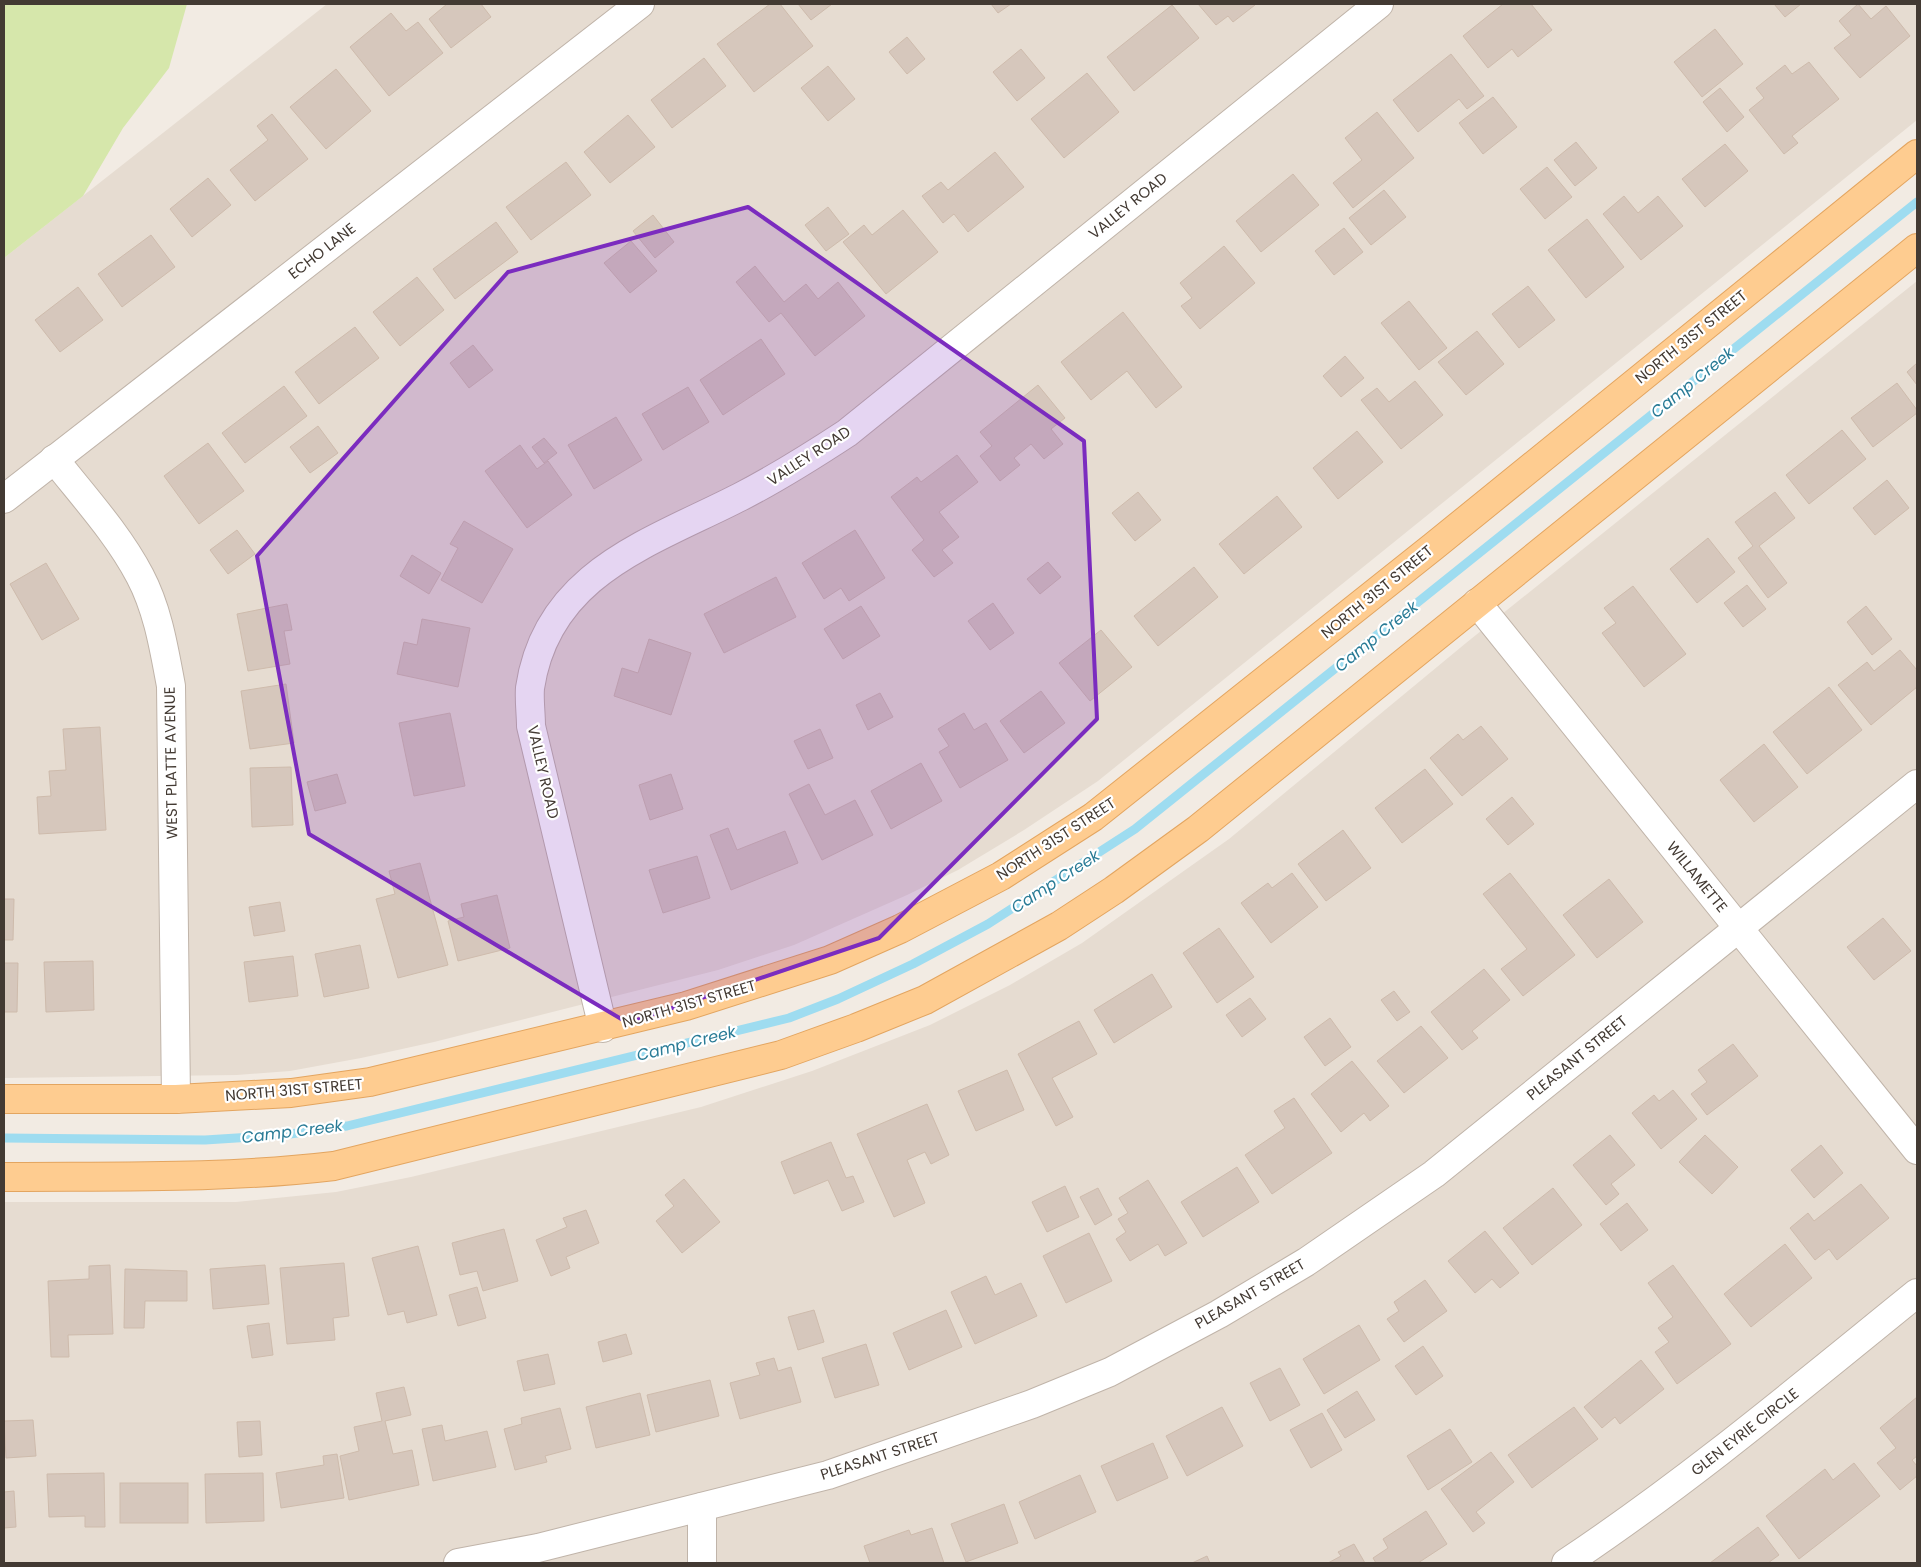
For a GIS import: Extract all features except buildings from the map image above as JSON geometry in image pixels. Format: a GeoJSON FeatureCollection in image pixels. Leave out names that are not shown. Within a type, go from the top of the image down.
{"type":"FeatureCollection","features":[{"type":"Feature","properties":{"kind":"main road","name":"NORTH 31ST STREET"},"geometry":{"type":"LineString","coordinates":[[4,1099],[176,1099],[291,1093],[370,1082],[603,1028],[752,987],[830,960],[900,928],[1002,876],[1093,817],[1442,540],[1917,154]]}},
{"type":"Feature","properties":{"kind":"main road"},"geometry":{"type":"LineString","coordinates":[[4,1177],[217,1176],[272,1173],[334,1166],[781,1055],[856,1028],[925,1000],[1051,930],[1114,890],[1198,829],[1917,248]]}},
{"type":"Feature","properties":{"kind":"street","name":"ECHO LANE"},"geometry":{"type":"LineString","coordinates":[[4,499],[640,4]]}},
{"type":"Feature","properties":{"kind":"street","name":"VALLEY ROAD"},"geometry":{"type":"LineString","coordinates":[[603,1028],[531,726],[530,690],[538,656],[551,624],[570,598],[595,574],[641,545],[786,473],[847,433],[1379,4]]}},
{"type":"Feature","properties":{"kind":"street","name":"WEST PLATTE AVENUE"},"geometry":{"type":"LineString","coordinates":[[54,459],[114,534],[140,577],[162,633],[171,686],[176,1099]]}},
{"type":"Feature","properties":{"kind":"street","name":"WILLAMETTE"},"geometry":{"type":"LineString","coordinates":[[1477,603],[1917,1150]]}},
{"type":"Feature","properties":{"kind":"street","name":"PLEASANT STREET"},"geometry":{"type":"LineString","coordinates":[[458,1563],[538,1548],[828,1475],[1032,1404],[1110,1372],[1219,1314],[1306,1262],[1434,1174],[1917,784]]}},
{"type":"Feature","properties":{"kind":"street","name":"GLEN EYRIE CIRCLE"},"geometry":{"type":"LineString","coordinates":[[1566,1563],[1628,1522],[1735,1441],[1917,1293]]}},
{"type":"Feature","properties":{"kind":"street"},"geometry":{"type":"LineString","coordinates":[[702,1507],[702,1563]]}},
{"type":"Feature","properties":{"kind":"highlighted area"},"geometry":{"type":"Polygon","coordinates":[[[748,207],[1084,441],[1097,719],[879,938],[628,1023],[309,834],[257,556],[508,272],[748,207]]]}},
{"type":"Feature","properties":{"kind":"shaded area"},"geometry":{"type":"Polygon","coordinates":[[[327,4],[1917,4],[1917,120],[1098,781],[1024,830],[958,870],[907,895],[794,945],[718,970],[434,1042],[361,1058],[290,1071],[237,1075],[4,1078],[4,258],[327,4]]]}},
{"type":"Feature","properties":{"kind":"shaded area"},"geometry":{"type":"Polygon","coordinates":[[[1917,281],[1917,1563],[4,1563],[4,1202],[236,1202],[336,1192],[411,1177],[701,1107],[812,1071],[930,1025],[1010,985],[1082,943],[1229,839],[1466,643],[1917,281]]]}},
{"type":"Feature","properties":{"kind":"green space"},"geometry":{"type":"Polygon","coordinates":[[[4,4],[187,4],[169,68],[123,128],[83,196],[4,258],[4,4]]]}},
{"type":"Feature","properties":{"kind":"waterway","name":"Camp Creek"},"geometry":{"type":"LineString","coordinates":[[4,1138],[205,1140],[283,1135],[347,1126],[789,1018],[838,999],[913,964],[988,924],[1135,829],[1917,202]]}}]}
